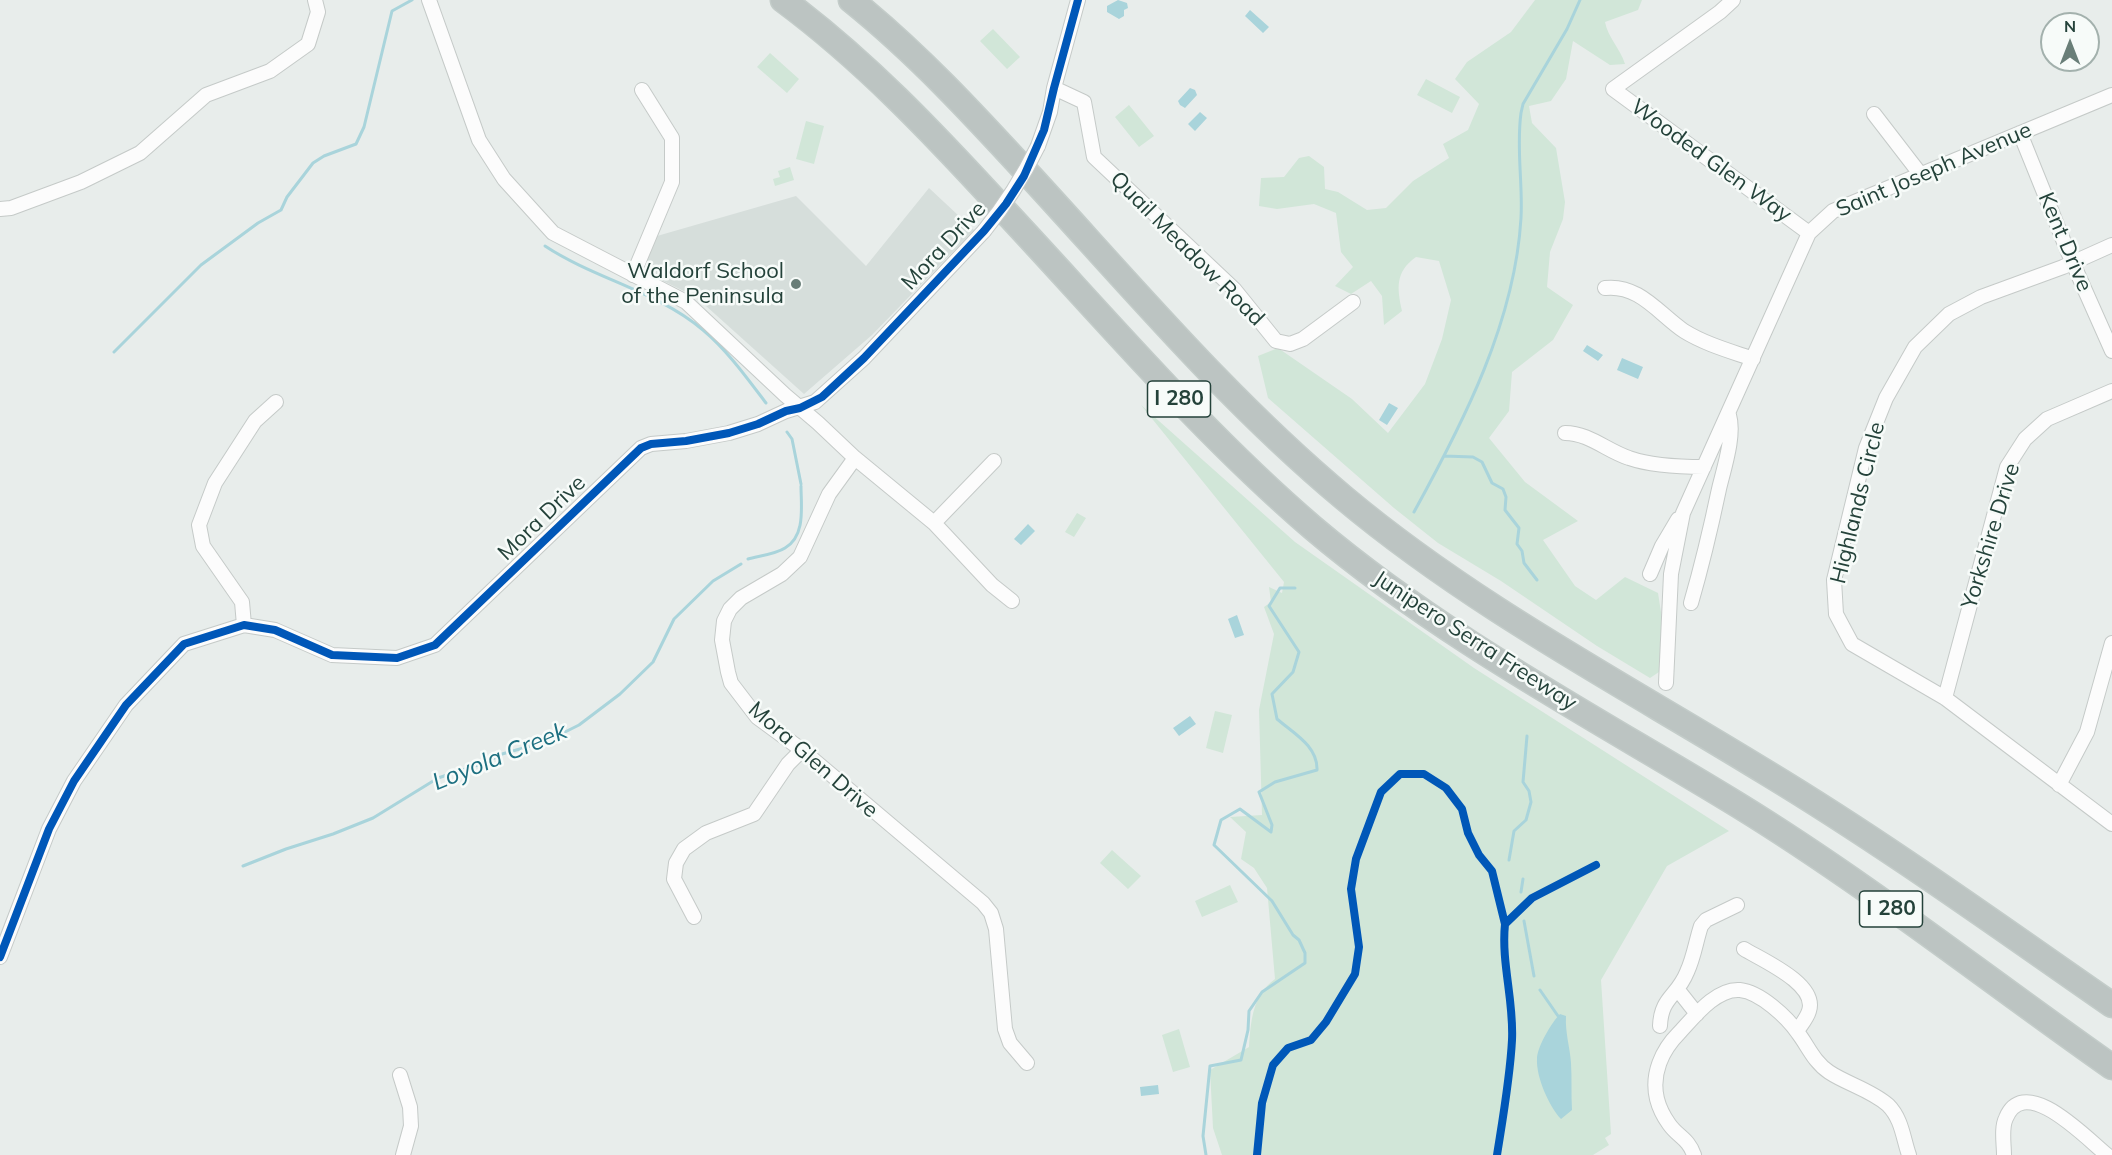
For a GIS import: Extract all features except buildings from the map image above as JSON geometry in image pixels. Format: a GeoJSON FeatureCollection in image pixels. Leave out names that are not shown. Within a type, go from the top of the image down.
{"type":"FeatureCollection","features":[{"type":"Feature","properties":{"kind":"highway","name":"Junipero Serra Freeway"},"geometry":{"type":"LineString","coordinates":[[783,0],[846,50],[898,98],[949,149],[1216,438],[1271,491],[1359,564],[1434,620],[1625,739],[1740,806],[1798,844],[2112,1067]]}},
{"type":"Feature","properties":{"kind":"highway","name":"Junipero Serra Freeway"},"geometry":{"type":"LineString","coordinates":[[851,0],[928,67],[1247,411],[1299,460],[1401,543],[1459,584],[1877,842],[2112,1005]]}},
{"type":"Feature","properties":{"kind":"street"},"geometry":{"type":"LineString","coordinates":[[0,209],[81,182],[140,153],[206,95],[270,71],[308,44],[318,12],[315,0]]}},
{"type":"Feature","properties":{"kind":"street"},"geometry":{"type":"LineString","coordinates":[[429,0],[479,140],[504,179],[554,233],[686,302],[855,458],[934,523],[992,585],[1012,601]]}},
{"type":"Feature","properties":{"kind":"street","name":"Mora Drive"},"geometry":{"type":"LineString","coordinates":[[0,957],[49,830],[74,781],[126,705],[184,644],[244,625],[275,630],[332,655],[397,658],[435,645],[641,448],[651,444],[696,440],[729,433],[758,424],[786,411],[800,408],[822,397],[864,358],[984,231],[1006,204],[1024,176],[1050,112],[1054,88],[1078,0]]}},
{"type":"Feature","properties":{"kind":"street","name":"Wooded Glen Way"},"geometry":{"type":"LineString","coordinates":[[1733,0],[1720,12],[1613,89],[1809,233]]}},
{"type":"Feature","properties":{"kind":"street","name":"Quail Meadow Road"},"geometry":{"type":"LineString","coordinates":[[1054,88],[1084,102],[1094,157],[1234,289],[1276,341],[1290,344],[1303,339],[1353,302]]}},
{"type":"Feature","properties":{"kind":"street"},"geometry":{"type":"LineString","coordinates":[[633,274],[672,182],[672,138],[642,90]]}},
{"type":"Feature","properties":{"kind":"street","name":"Saint Joseph Avenue"},"geometry":{"type":"LineString","coordinates":[[1666,683],[1671,574],[1683,513],[1809,233],[1833,211],[2112,95]]}},
{"type":"Feature","properties":{"kind":"street"},"geometry":{"type":"LineString","coordinates":[[1874,114],[1921,176]]}},
{"type":"Feature","properties":{"kind":"street","name":"Kent Drive"},"geometry":{"type":"LineString","coordinates":[[2020,133],[2112,351]]}},
{"type":"Feature","properties":{"kind":"street","name":"Highlands Circle"},"geometry":{"type":"LineString","coordinates":[[2112,245],[1981,297],[1949,314],[1916,347],[1886,398],[1866,448],[1834,580],[1836,614],[1852,644],[1945,698],[2112,824]]}},
{"type":"Feature","properties":{"kind":"street"},"geometry":{"type":"LineString","coordinates":[[1605,288],[1618,288],[1633,292],[1645,298],[1683,330],[1700,339],[1753,359]]}},
{"type":"Feature","properties":{"kind":"street","name":"Yorkshire Drive"},"geometry":{"type":"LineString","coordinates":[[1945,698],[2007,467],[2025,439],[2046,419],[2112,391]]}},
{"type":"Feature","properties":{"kind":"street"},"geometry":{"type":"LineString","coordinates":[[244,625],[242,602],[203,546],[200,525],[215,483],[255,421],[276,402]]}},
{"type":"Feature","properties":{"kind":"street","name":"Saint Joseph Avenue"},"geometry":{"type":"LineString","coordinates":[[1691,603],[1725,466],[1731,430],[1729,412]]}},
{"type":"Feature","properties":{"kind":"street"},"geometry":{"type":"LineString","coordinates":[[1565,433],[1581,434],[1631,459],[1676,466],[1704,467]]}},
{"type":"Feature","properties":{"kind":"street","name":"Mora Glen Drive"},"geometry":{"type":"LineString","coordinates":[[855,458],[829,494],[800,557],[783,574],[741,598],[730,609],[724,621],[723,648],[731,683],[757,717],[802,750],[983,903],[991,913],[996,929],[1005,1029],[1010,1043],[1027,1063]]}},
{"type":"Feature","properties":{"kind":"street"},"geometry":{"type":"LineString","coordinates":[[934,523],[994,460]]}},
{"type":"Feature","properties":{"kind":"street"},"geometry":{"type":"LineString","coordinates":[[1650,574],[1662,546],[1683,513]]}},
{"type":"Feature","properties":{"kind":"street"},"geometry":{"type":"LineString","coordinates":[[2059,785],[2087,732],[2112,644]]}},
{"type":"Feature","properties":{"kind":"street"},"geometry":{"type":"LineString","coordinates":[[694,917],[674,879],[676,863],[684,849],[706,834],[754,814],[788,764],[802,750]]}},
{"type":"Feature","properties":{"kind":"street"},"geometry":{"type":"LineString","coordinates":[[1660,1026],[1663,1005],[1678,990],[1691,961],[1701,926],[1706,920],[1737,904]]}},
{"type":"Feature","properties":{"kind":"street"},"geometry":{"type":"LineString","coordinates":[[1744,950],[1779,969],[1802,987],[1810,1003],[1809,1012],[1797,1031]]}},
{"type":"Feature","properties":{"kind":"street"},"geometry":{"type":"LineString","coordinates":[[1678,990],[1697,1014]]}},
{"type":"Feature","properties":{"kind":"street"},"geometry":{"type":"LineString","coordinates":[[1694,1155],[1690,1144],[1669,1125],[1657,1100],[1656,1080],[1661,1057],[1666,1046],[1697,1014],[1721,994],[1731,990],[1743,990],[1771,1005],[1797,1031],[1811,1054],[1827,1071],[1875,1095],[1889,1106],[1899,1119],[1909,1155]]}},
{"type":"Feature","properties":{"kind":"street"},"geometry":{"type":"LineString","coordinates":[[400,1075],[410,1107],[411,1126],[403,1155]]}},
{"type":"Feature","properties":{"kind":"street"},"geometry":{"type":"LineString","coordinates":[[2004,1155],[2005,1119],[2016,1106],[2033,1102],[2049,1107],[2107,1155]]}},
{"type":"Feature","properties":{"kind":"shaded area","name":"Waldorf School of the Peninsula"},"geometry":{"type":"Polygon","coordinates":[[[929,188],[974,230],[872,335],[804,394],[696,297],[643,271],[657,236],[796,196],[866,266],[929,188]]]}},
{"type":"Feature","properties":{"kind":"green space"},"geometry":{"type":"Polygon","coordinates":[[[1535,0],[1642,0],[1638,10],[1605,22],[1625,64],[1610,65],[1573,41],[1566,79],[1551,101],[1529,106],[1532,123],[1556,148],[1565,202],[1563,219],[1550,252],[1547,287],[1573,305],[1553,340],[1512,372],[1509,411],[1489,438],[1525,482],[1578,521],[1543,540],[1575,586],[1596,600],[1625,577],[1658,593],[1663,625],[1662,670],[1650,678],[1438,543],[1394,508],[1268,398],[1258,356],[1278,348],[1352,399],[1388,433],[1425,384],[1442,339],[1451,300],[1439,261],[1416,257],[1409,263],[1399,281],[1402,311],[1384,325],[1382,296],[1371,281],[1351,294],[1335,286],[1353,267],[1341,252],[1336,213],[1314,204],[1277,209],[1259,206],[1261,178],[1284,177],[1299,158],[1309,156],[1324,167],[1325,189],[1338,192],[1367,210],[1386,208],[1413,181],[1449,158],[1443,144],[1468,130],[1479,104],[1455,79],[1467,62],[1511,32],[1535,0]]]}},
{"type":"Feature","properties":{"kind":"green space"},"geometry":{"type":"Polygon","coordinates":[[[993,29],[1020,57],[1007,69],[980,41],[993,29]]]}},
{"type":"Feature","properties":{"kind":"green space"},"geometry":{"type":"Polygon","coordinates":[[[770,53],[799,79],[787,93],[757,67],[770,53]]]}},
{"type":"Feature","properties":{"kind":"green space"},"geometry":{"type":"Polygon","coordinates":[[[1426,79],[1460,97],[1452,113],[1417,95],[1426,79]]]}},
{"type":"Feature","properties":{"kind":"green space"},"geometry":{"type":"Polygon","coordinates":[[[1129,105],[1154,136],[1139,147],[1115,117],[1129,105]]]}},
{"type":"Feature","properties":{"kind":"green space"},"geometry":{"type":"Polygon","coordinates":[[[806,121],[824,126],[814,164],[796,159],[806,121]]]}},
{"type":"Feature","properties":{"kind":"green space"},"geometry":{"type":"Polygon","coordinates":[[[790,167],[794,180],[775,186],[773,179],[780,177],[778,171],[790,167]]]}},
{"type":"Feature","properties":{"kind":"green space"},"geometry":{"type":"Polygon","coordinates":[[[1141,405],[1295,542],[1474,668],[1729,831],[1667,866],[1601,980],[1611,1134],[1605,1138],[1609,1145],[1593,1155],[1222,1155],[1213,1128],[1210,1070],[1249,1047],[1252,1019],[1257,1001],[1275,979],[1267,888],[1254,868],[1241,859],[1246,832],[1230,817],[1262,815],[1259,710],[1274,634],[1264,607],[1271,602],[1269,587],[1282,593],[1284,582],[1141,405]]]}},
{"type":"Feature","properties":{"kind":"green space"},"geometry":{"type":"Polygon","coordinates":[[[1077,513],[1086,518],[1074,537],[1065,532],[1077,513]]]}},
{"type":"Feature","properties":{"kind":"green space"},"geometry":{"type":"Polygon","coordinates":[[[1215,711],[1232,715],[1223,753],[1206,748],[1215,711]]]}},
{"type":"Feature","properties":{"kind":"green space"},"geometry":{"type":"Polygon","coordinates":[[[1112,850],[1141,876],[1128,889],[1100,863],[1112,850]]]}},
{"type":"Feature","properties":{"kind":"green space"},"geometry":{"type":"Polygon","coordinates":[[[1230,885],[1238,902],[1202,917],[1195,901],[1230,885]]]}},
{"type":"Feature","properties":{"kind":"green space"},"geometry":{"type":"Polygon","coordinates":[[[1179,1029],[1190,1067],[1173,1072],[1162,1035],[1179,1029]]]}},
{"type":"Feature","properties":{"kind":"water"},"geometry":{"type":"Polygon","coordinates":[[[1118,0],[1127,3],[1128,8],[1124,10],[1124,16],[1119,19],[1107,12],[1107,6],[1118,0]]]}},
{"type":"Feature","properties":{"kind":"water"},"geometry":{"type":"Polygon","coordinates":[[[1250,10],[1269,27],[1263,33],[1245,16],[1250,10]]]}},
{"type":"Feature","properties":{"kind":"water"},"geometry":{"type":"Polygon","coordinates":[[[1190,88],[1195,90],[1197,95],[1185,108],[1178,101],[1190,88]]]}},
{"type":"Feature","properties":{"kind":"water"},"geometry":{"type":"Polygon","coordinates":[[[1200,112],[1207,118],[1195,131],[1188,124],[1200,112]]]}},
{"type":"Feature","properties":{"kind":"water"},"geometry":{"type":"Polygon","coordinates":[[[1587,345],[1603,355],[1598,361],[1583,351],[1587,345]]]}},
{"type":"Feature","properties":{"kind":"water"},"geometry":{"type":"Polygon","coordinates":[[[1622,358],[1643,367],[1638,379],[1617,370],[1622,358]]]}},
{"type":"Feature","properties":{"kind":"water"},"geometry":{"type":"Polygon","coordinates":[[[1389,403],[1398,408],[1387,425],[1379,420],[1389,403]]]}},
{"type":"Feature","properties":{"kind":"water"},"geometry":{"type":"Polygon","coordinates":[[[1028,524],[1035,531],[1021,545],[1014,539],[1028,524]]]}},
{"type":"Feature","properties":{"kind":"water"},"geometry":{"type":"Polygon","coordinates":[[[1237,615],[1244,635],[1235,638],[1228,619],[1237,615]]]}},
{"type":"Feature","properties":{"kind":"water"},"geometry":{"type":"Polygon","coordinates":[[[1190,716],[1196,724],[1179,736],[1173,728],[1190,716]]]}},
{"type":"Feature","properties":{"kind":"water"},"geometry":{"type":"Polygon","coordinates":[[[1560,1014],[1566,1016],[1571,1063],[1572,1110],[1561,1119],[1544,1091],[1537,1066],[1539,1048],[1560,1014]]]}},
{"type":"Feature","properties":{"kind":"water"},"geometry":{"type":"Polygon","coordinates":[[[1158,1085],[1159,1094],[1141,1096],[1140,1087],[1158,1085]]]}},
{"type":"Feature","properties":{"kind":"waterway"},"geometry":{"type":"LineString","coordinates":[[114,352],[201,265],[258,223],[281,210],[287,197],[313,163],[324,156],[356,144],[364,127],[392,11],[412,0]]}},
{"type":"Feature","properties":{"kind":"waterway"},"geometry":{"type":"LineString","coordinates":[[1414,512],[1468,407],[1497,333],[1509,295],[1517,257],[1521,218],[1519,139],[1523,104],[1567,29],[1580,0]]}},
{"type":"Feature","properties":{"kind":"waterway","name":"Loyola Creek"},"geometry":{"type":"LineString","coordinates":[[545,246],[584,268],[666,305],[685,317],[720,346],[766,403]]}},
{"type":"Feature","properties":{"kind":"waterway","name":"Loyola Creek"},"geometry":{"type":"LineString","coordinates":[[787,432],[792,439],[801,484]]}},
{"type":"Feature","properties":{"kind":"waterway"},"geometry":{"type":"LineString","coordinates":[[1444,456],[1473,457],[1482,462],[1492,483],[1503,489],[1506,497],[1505,510],[1519,528],[1517,544],[1522,551],[1524,563],[1537,580]]}},
{"type":"Feature","properties":{"kind":"waterway","name":"Loyola Creek"},"geometry":{"type":"LineString","coordinates":[[748,559],[777,552],[792,543],[801,520],[801,486]]}},
{"type":"Feature","properties":{"kind":"waterway","name":"Loyola Creek"},"geometry":{"type":"LineString","coordinates":[[243,866],[373,818],[438,778],[487,762],[502,754],[545,742],[579,725],[620,694],[653,662],[674,619],[713,581],[741,564]]}},
{"type":"Feature","properties":{"kind":"waterway"},"geometry":{"type":"LineString","coordinates":[[1206,1155],[1203,1136],[1210,1066],[1241,1060],[1248,1030],[1249,1011],[1262,992],[1305,963],[1305,953],[1299,940],[1293,935],[1272,901],[1214,845],[1221,820],[1240,809],[1271,832],[1272,825],[1259,792],[1275,782],[1317,770],[1316,761],[1309,747],[1277,719],[1272,694],[1293,672],[1299,652],[1269,606],[1280,588],[1295,588]]}},
{"type":"Feature","properties":{"kind":"waterway"},"geometry":{"type":"LineString","coordinates":[[1509,860],[1514,831],[1526,820],[1531,802],[1529,791],[1523,782],[1527,736]]}},
{"type":"Feature","properties":{"kind":"waterway"},"geometry":{"type":"LineString","coordinates":[[1521,892],[1523,879]]}},
{"type":"Feature","properties":{"kind":"waterway"},"geometry":{"type":"LineString","coordinates":[[1524,921],[1534,976]]}},
{"type":"Feature","properties":{"kind":"waterway"},"geometry":{"type":"LineString","coordinates":[[1540,990],[1558,1016]]}},
{"type":"Feature","properties":{"kind":"cycle path"},"geometry":{"type":"LineString","coordinates":[[0,957],[49,829],[74,781],[126,705],[184,644],[244,625],[275,630],[332,655],[397,658],[435,645],[641,448],[651,444],[686,441],[729,433],[758,424],[786,411],[800,408],[822,397],[864,358],[984,231],[1006,204],[1024,176],[1044,130],[1078,0]]}},
{"type":"Feature","properties":{"kind":"cycle path"},"geometry":{"type":"LineString","coordinates":[[1257,1155],[1262,1103],[1273,1065],[1288,1048],[1311,1040],[1326,1022],[1355,974],[1359,947],[1351,889],[1356,859],[1381,792],[1400,774],[1424,774],[1446,788],[1462,809],[1468,833],[1479,855],[1492,871],[1505,924]]}},
{"type":"Feature","properties":{"kind":"cycle path"},"geometry":{"type":"LineString","coordinates":[[1497,1155],[1512,1040],[1504,939],[1505,924],[1532,898],[1596,865]]}},
{"type":"Feature","properties":{"kind":"place","name":"Waldorf School of the Peninsula"},"geometry":{"type":"Point","coordinates":[796,284]}}]}
